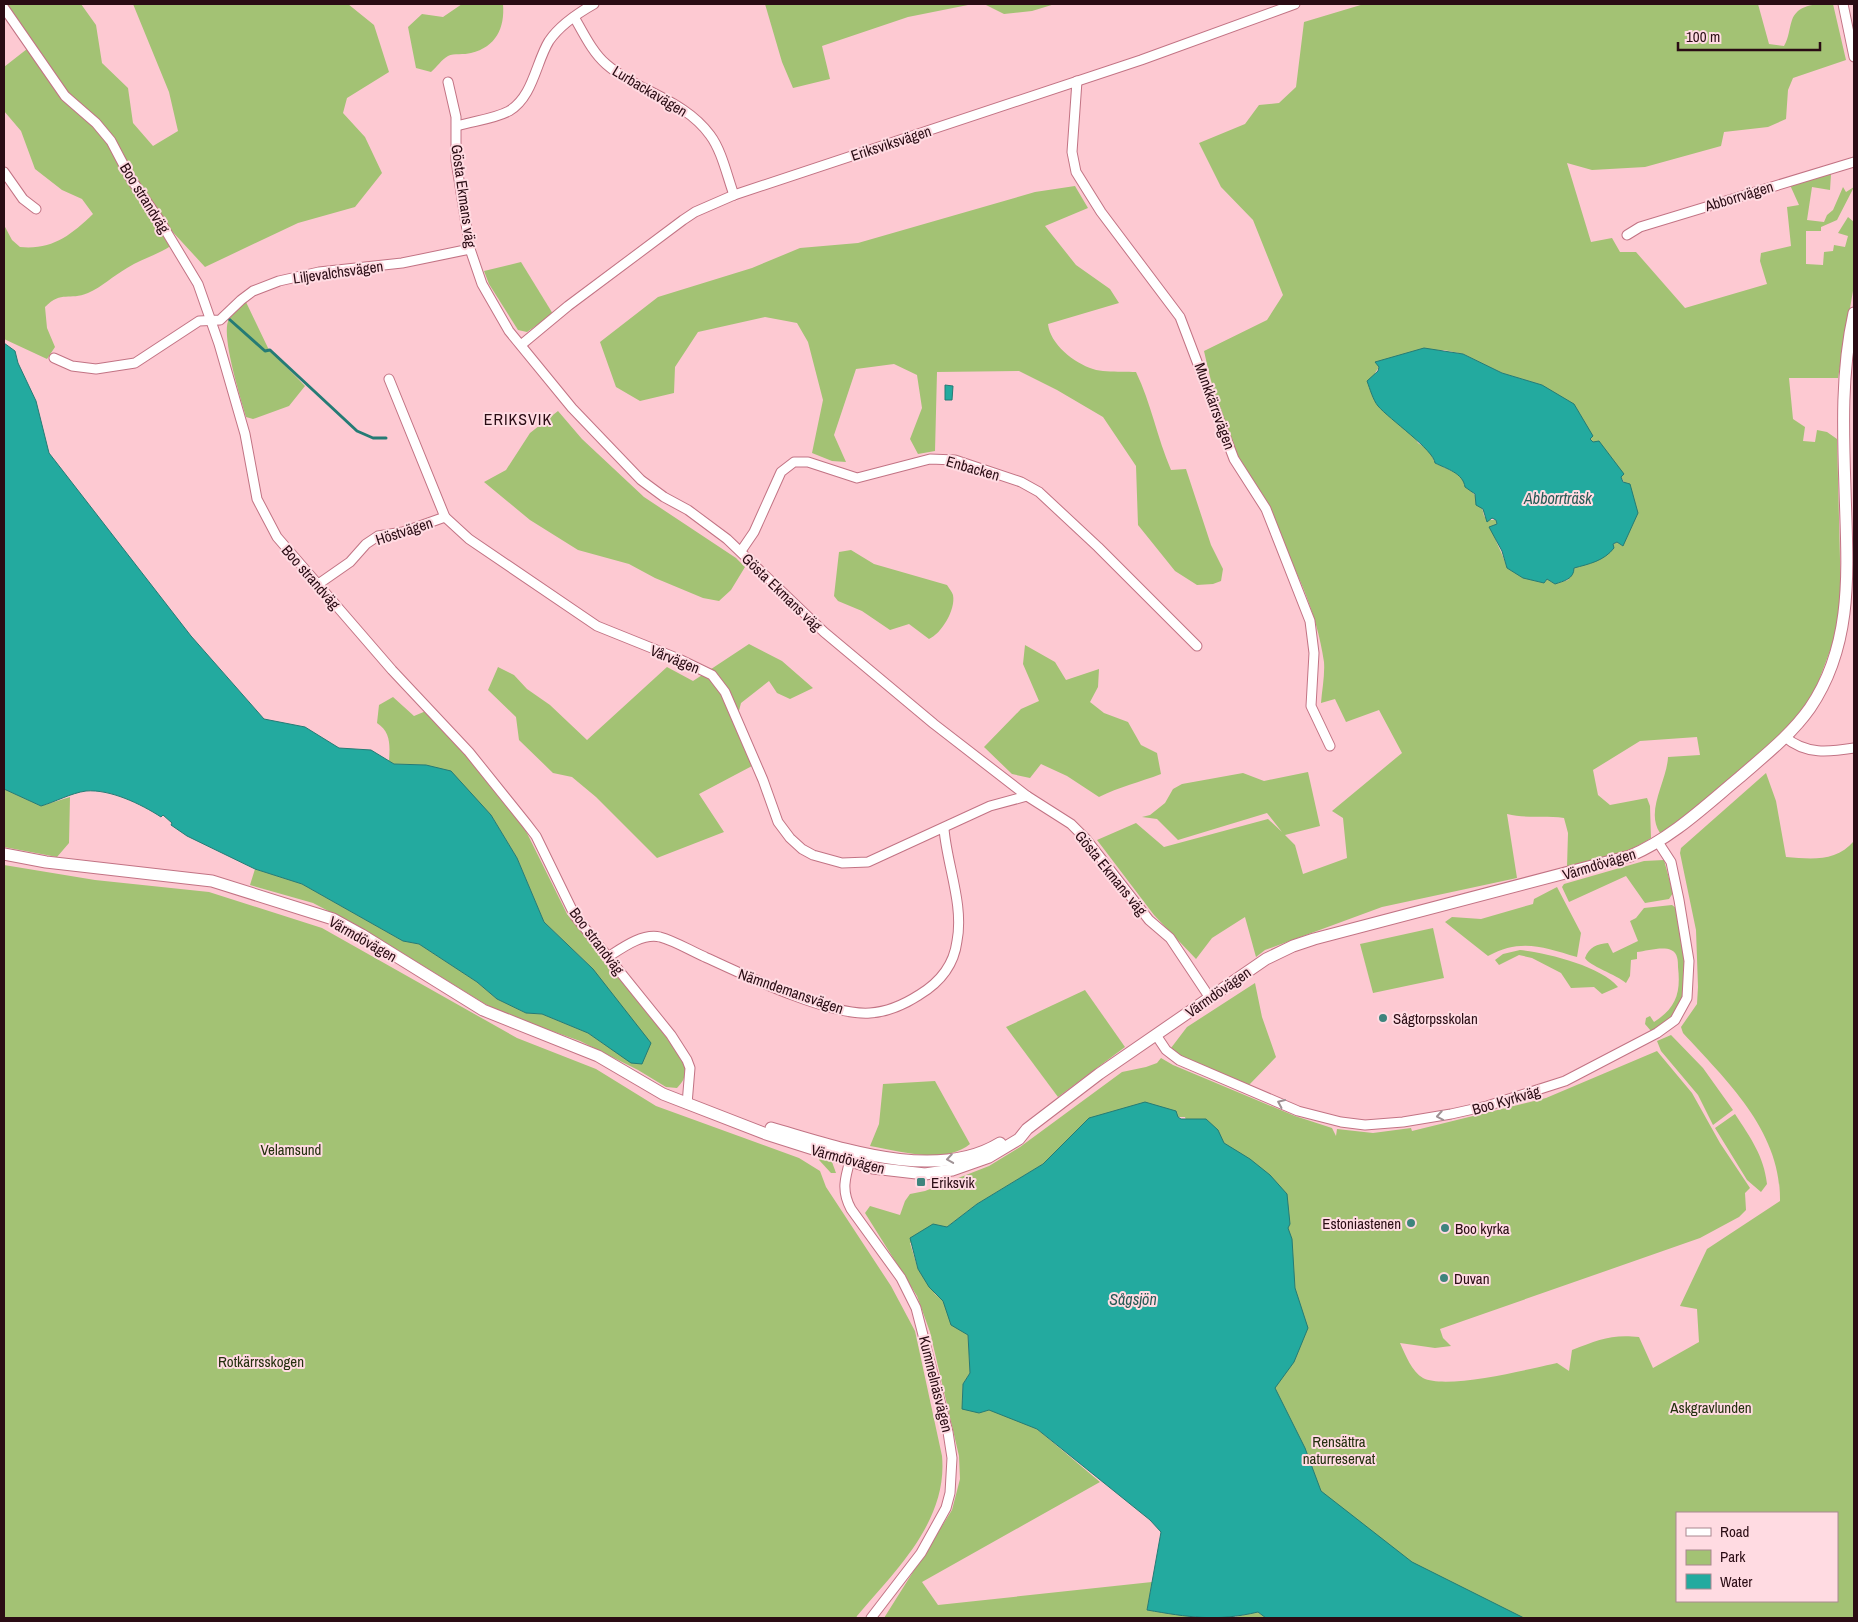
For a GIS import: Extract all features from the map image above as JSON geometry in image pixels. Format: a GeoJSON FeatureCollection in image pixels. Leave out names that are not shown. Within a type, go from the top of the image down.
{"type":"FeatureCollection","features":[{"type":"Feature","properties":{"kind":"main road","name":"Värmdövägen"},"geometry":{"type":"LineString","coordinates":[[4,854],[46,862],[212,881],[332,919],[362,935],[483,1010],[598,1056],[663,1094],[766,1134],[850,1161],[906,1173],[925,1174],[952,1170],[989,1157],[1019,1139],[1099,1074],[1266,959],[1293,946],[1630,856],[1658,842],[1711,801],[1785,737],[1810,708],[1830,671],[1839,649],[1845,621],[1847,575],[1843,407],[1845,362],[1854,313]]}},
{"type":"Feature","properties":{"kind":"main road","name":"Värmdövägen"},"geometry":{"type":"LineString","coordinates":[[691,1105],[893,1159],[949,1160],[995,1146],[1028,1130]]}},
{"type":"Feature","properties":{"kind":"street"},"geometry":{"type":"LineString","coordinates":[[457,126],[509,111],[527,91],[549,42],[574,17],[594,4]]}},
{"type":"Feature","properties":{"kind":"street","name":"Eriksviksvägen"},"geometry":{"type":"LineString","coordinates":[[521,345],[568,306],[695,212],[734,195],[1191,43],[1295,4]]}},
{"type":"Feature","properties":{"kind":"street"},"geometry":{"type":"LineString","coordinates":[[1843,4],[1854,57]]}},
{"type":"Feature","properties":{"kind":"street","name":"Boo strandväg"},"geometry":{"type":"LineString","coordinates":[[4,8],[65,96],[96,123],[111,141],[131,179],[160,221],[198,284],[245,434],[257,499],[277,537],[392,670],[469,752],[526,822],[536,836],[575,916],[671,1035],[687,1060],[690,1068],[691,1105]]}},
{"type":"Feature","properties":{"kind":"street","name":"Lurbackavägen"},"geometry":{"type":"LineString","coordinates":[[574,17],[594,49],[608,65],[682,108],[710,134],[718,150],[734,195]]}},
{"type":"Feature","properties":{"kind":"street","name":"Munkkärrsvägen"},"geometry":{"type":"LineString","coordinates":[[1077,81],[1072,152],[1076,172],[1101,212],[1180,316],[1234,459],[1266,509],[1310,621],[1314,652],[1311,706],[1330,746]]}},
{"type":"Feature","properties":{"kind":"street","name":"Gösta Ekmans väg"},"geometry":{"type":"LineString","coordinates":[[448,82],[457,126],[456,161],[470,248],[489,298],[509,331],[572,408],[641,480],[688,510],[741,552],[824,632],[934,724],[1027,796],[1071,824],[1086,839],[1149,920],[1170,938],[1210,998]]}},
{"type":"Feature","properties":{"kind":"street","name":"Abborrvägen"},"geometry":{"type":"LineString","coordinates":[[1627,235],[1640,227],[1854,162]]}},
{"type":"Feature","properties":{"kind":"street"},"geometry":{"type":"LineString","coordinates":[[4,172],[23,199],[36,209]]}},
{"type":"Feature","properties":{"kind":"street","name":"Liljevalchsvägen"},"geometry":{"type":"LineString","coordinates":[[54,358],[72,366],[96,370],[135,363],[199,321],[220,320],[253,291],[292,277],[402,263],[470,248]]}},
{"type":"Feature","properties":{"kind":"street","name":"Vårvägen"},"geometry":{"type":"LineString","coordinates":[[390,379],[445,517],[469,539],[597,626],[692,664],[712,675],[725,692],[778,822],[790,838],[802,849],[826,860],[855,864],[887,854],[990,806],[1027,796]]}},
{"type":"Feature","properties":{"kind":"street","name":"Enbacken"},"geometry":{"type":"LineString","coordinates":[[741,552],[754,532],[780,472],[794,462],[808,462],[857,478],[930,459],[955,460],[1021,482],[1039,492],[1098,547],[1197,646]]}},
{"type":"Feature","properties":{"kind":"street","name":"Höstvägen"},"geometry":{"type":"LineString","coordinates":[[317,585],[350,562],[366,544],[378,536],[403,532],[445,517]]}},
{"type":"Feature","properties":{"kind":"street"},"geometry":{"type":"LineString","coordinates":[[1785,737],[1795,746],[1808,750],[1854,748]]}},
{"type":"Feature","properties":{"kind":"street","name":"Nämndemansvägen"},"geometry":{"type":"LineString","coordinates":[[608,957],[639,940],[660,937],[742,975],[828,1007],[868,1013],[901,1005],[930,988],[939,980],[954,956],[958,941],[959,922],[944,828]]}},
{"type":"Feature","properties":{"kind":"street","name":"Boo Kyrkväg"},"geometry":{"type":"LineString","coordinates":[[1156,1035],[1166,1050],[1179,1060],[1298,1111],[1341,1122],[1370,1125],[1403,1122],[1488,1106],[1565,1081],[1657,1034],[1681,1013],[1689,986],[1687,950],[1672,862],[1658,842]]}},
{"type":"Feature","properties":{"kind":"street","name":"Kummelnäsvägen"},"geometry":{"type":"LineString","coordinates":[[853,1149],[843,1187],[845,1198],[901,1278],[916,1308],[948,1432],[952,1458],[951,1486],[946,1508],[921,1553],[871,1618]]}},
{"type":"Feature","properties":{"kind":"green space"},"geometry":{"type":"Polygon","coordinates":[[[6,4],[81,4],[96,25],[102,63],[128,88],[133,123],[153,146],[178,131],[169,92],[133,4],[348,4],[374,25],[389,72],[347,98],[343,113],[365,137],[382,173],[355,207],[298,223],[205,267],[170,229],[133,178],[113,139],[67,92],[6,4]]]}},
{"type":"Feature","properties":{"kind":"green space"},"geometry":{"type":"Polygon","coordinates":[[[462,4],[503,4],[502,21],[493,41],[480,50],[468,54],[448,56],[431,72],[416,68],[408,27],[422,14],[443,17],[462,4]]]}},
{"type":"Feature","properties":{"kind":"green space"},"geometry":{"type":"Polygon","coordinates":[[[765,4],[973,4],[908,17],[822,46],[830,79],[793,88],[782,62],[765,4]]]}},
{"type":"Feature","properties":{"kind":"green space"},"geometry":{"type":"Polygon","coordinates":[[[984,4],[1055,4],[1032,11],[1004,14],[984,4]]]}},
{"type":"Feature","properties":{"kind":"green space"},"geometry":{"type":"Polygon","coordinates":[[[1364,4],[1758,4],[1769,44],[1784,46],[1792,20],[1799,10],[1804,7],[1833,4],[1846,60],[1793,78],[1788,90],[1786,119],[1768,127],[1724,132],[1721,146],[1645,167],[1592,170],[1567,163],[1591,242],[1612,238],[1620,252],[1636,252],[1685,308],[1767,284],[1760,261],[1761,253],[1791,246],[1787,207],[1799,205],[1790,185],[1831,174],[1830,190],[1812,187],[1807,220],[1824,222],[1827,215],[1833,210],[1843,187],[1846,192],[1854,187],[1837,220],[1821,227],[1821,231],[1806,231],[1806,264],[1823,265],[1824,252],[1833,251],[1834,245],[1845,247],[1848,236],[1838,233],[1848,217],[1854,222],[1854,285],[1838,378],[1789,378],[1793,419],[1805,427],[1803,441],[1815,442],[1817,430],[1827,432],[1837,439],[1841,599],[1837,632],[1816,688],[1801,712],[1771,743],[1688,815],[1660,833],[1655,815],[1668,757],[1700,755],[1697,737],[1640,741],[1593,770],[1598,795],[1610,805],[1647,798],[1650,806],[1651,838],[1641,844],[1610,856],[1567,867],[1568,833],[1564,818],[1507,814],[1517,878],[1382,907],[1265,950],[1256,957],[1245,917],[1212,938],[1196,959],[1154,915],[1097,840],[1136,823],[1164,847],[1268,819],[1282,832],[1267,813],[1178,840],[1157,819],[1142,817],[1150,815],[1165,803],[1173,789],[1182,784],[1243,773],[1264,781],[1308,772],[1320,826],[1285,835],[1295,845],[1303,874],[1347,858],[1343,818],[1332,811],[1402,753],[1379,710],[1346,722],[1335,699],[1321,703],[1324,662],[1309,604],[1298,576],[1226,431],[1212,386],[1204,351],[1267,320],[1283,295],[1253,220],[1221,187],[1199,143],[1245,124],[1259,105],[1279,103],[1296,87],[1304,22],[1364,4]],[[1444,350],[1412,352],[1376,362],[1379,367],[1375,373],[1418,443],[1430,451],[1435,463],[1458,474],[1464,481],[1465,487],[1478,499],[1484,516],[1489,520],[1496,520],[1497,524],[1492,526],[1493,531],[1507,568],[1524,578],[1544,583],[1547,579],[1555,584],[1568,580],[1574,568],[1617,542],[1623,546],[1624,482],[1621,477],[1623,475],[1542,385],[1502,373],[1463,354],[1444,350]]]}},
{"type":"Feature","properties":{"kind":"green space"},"geometry":{"type":"Polygon","coordinates":[[[27,49],[63,100],[93,124],[172,245],[132,265],[93,291],[76,296],[61,297],[45,307],[47,328],[55,347],[47,359],[4,339],[4,225],[12,240],[20,247],[42,246],[51,244],[68,235],[93,214],[82,199],[62,190],[35,169],[21,131],[4,111],[4,67],[27,49]]]}},
{"type":"Feature","properties":{"kind":"green space"},"geometry":{"type":"Polygon","coordinates":[[[1075,186],[1088,208],[1045,226],[1076,265],[1110,289],[1119,303],[1048,324],[1050,331],[1053,339],[1064,352],[1086,366],[1103,371],[1136,372],[1171,470],[1186,469],[1211,545],[1223,569],[1221,581],[1213,584],[1197,585],[1175,571],[1138,525],[1136,466],[1103,417],[1057,390],[1019,371],[937,372],[935,451],[918,454],[910,439],[922,408],[917,375],[894,364],[856,369],[834,435],[846,462],[832,461],[812,453],[823,400],[808,342],[797,323],[765,317],[698,332],[675,367],[674,393],[640,401],[616,387],[600,342],[658,297],[752,268],[800,248],[858,243],[1035,192],[1075,186]]]}},
{"type":"Feature","properties":{"kind":"green space"},"geometry":{"type":"Polygon","coordinates":[[[521,262],[553,314],[527,332],[518,330],[489,284],[484,271],[521,262]]]}},
{"type":"Feature","properties":{"kind":"green space"},"geometry":{"type":"Polygon","coordinates":[[[246,302],[268,348],[305,386],[289,406],[253,419],[246,417],[232,367],[227,338],[229,319],[246,302]]]}},
{"type":"Feature","properties":{"kind":"green space"},"geometry":{"type":"Polygon","coordinates":[[[558,411],[582,439],[644,497],[736,558],[745,567],[731,590],[719,601],[703,598],[655,578],[629,564],[578,550],[530,520],[484,482],[506,470],[530,433],[558,411]]]}},
{"type":"Feature","properties":{"kind":"green space"},"geometry":{"type":"Polygon","coordinates":[[[851,550],[874,564],[947,585],[953,595],[953,601],[950,614],[943,627],[929,639],[909,624],[890,630],[862,611],[838,601],[834,596],[839,552],[851,550]]]}},
{"type":"Feature","properties":{"kind":"green space"},"geometry":{"type":"Polygon","coordinates":[[[749,644],[782,661],[813,688],[790,699],[777,693],[769,681],[741,703],[735,726],[752,766],[699,794],[724,832],[657,858],[596,797],[572,777],[553,773],[519,740],[516,717],[488,690],[498,667],[514,675],[527,689],[550,705],[587,740],[667,667],[693,681],[749,644]]]}},
{"type":"Feature","properties":{"kind":"green space"},"geometry":{"type":"Polygon","coordinates":[[[1025,645],[1055,662],[1066,680],[1099,669],[1098,687],[1090,702],[1104,713],[1128,722],[1141,745],[1157,753],[1161,774],[1099,797],[1067,776],[1041,764],[1030,778],[1012,774],[984,747],[1021,709],[1039,701],[1023,664],[1025,645]]]}},
{"type":"Feature","properties":{"kind":"green space"},"geometry":{"type":"Polygon","coordinates":[[[393,697],[414,716],[426,711],[467,755],[522,823],[567,914],[643,1006],[683,1060],[685,1075],[677,1088],[666,1087],[638,1070],[580,1041],[512,1017],[485,1004],[365,930],[313,903],[250,885],[255,869],[302,884],[403,941],[419,944],[477,982],[497,999],[526,1013],[542,1014],[588,1033],[604,1044],[593,969],[544,922],[517,858],[491,815],[470,794],[426,765],[394,764],[389,761],[387,735],[377,723],[379,705],[393,697]]]}},
{"type":"Feature","properties":{"kind":"green space"},"geometry":{"type":"Polygon","coordinates":[[[1766,773],[1776,801],[1786,857],[1823,858],[1839,853],[1854,841],[1854,1618],[1433,1618],[1325,1574],[1185,1117],[1178,1117],[1089,1118],[1043,1164],[977,1204],[947,1227],[910,1243],[918,1269],[935,1294],[943,1301],[957,1327],[968,1335],[970,1373],[963,1384],[962,1401],[979,1413],[989,1409],[1037,1429],[1100,1482],[922,1582],[938,1605],[1152,1582],[1147,1610],[1199,1618],[884,1618],[952,1510],[960,1479],[959,1456],[930,1332],[917,1296],[865,1213],[870,1206],[900,1215],[905,1201],[910,1194],[925,1191],[989,1166],[1020,1147],[1122,1072],[1146,1067],[1157,1063],[1161,1058],[1173,1065],[1295,1116],[1332,1128],[1336,1136],[1337,1129],[1373,1133],[1411,1128],[1412,1131],[1546,1098],[1657,1051],[1692,1093],[1720,1143],[1750,1188],[1745,1193],[1746,1210],[1739,1217],[1700,1238],[1440,1329],[1443,1338],[1451,1346],[1435,1348],[1400,1343],[1415,1372],[1423,1378],[1450,1382],[1509,1374],[1557,1363],[1569,1371],[1572,1350],[1612,1337],[1639,1337],[1653,1368],[1699,1342],[1697,1309],[1680,1306],[1707,1249],[1780,1201],[1778,1176],[1771,1152],[1761,1130],[1733,1089],[1683,1033],[1681,1027],[1697,1004],[1698,987],[1696,930],[1680,853],[1681,848],[1766,773]]]}},
{"type":"Feature","properties":{"kind":"green space"},"geometry":{"type":"Polygon","coordinates":[[[4,789],[41,806],[70,797],[69,843],[57,857],[4,847],[4,789]]]}},
{"type":"Feature","properties":{"kind":"green space"},"geometry":{"type":"Polygon","coordinates":[[[1664,860],[1673,893],[1669,899],[1645,903],[1626,876],[1569,902],[1562,887],[1564,884],[1644,861],[1664,860]]]}},
{"type":"Feature","properties":{"kind":"green space","name":"Rotkärrsskogen"},"geometry":{"type":"Polygon","coordinates":[[[4,865],[95,880],[209,892],[322,928],[517,1038],[596,1069],[656,1106],[799,1158],[820,1171],[826,1187],[891,1286],[915,1331],[942,1456],[942,1480],[937,1502],[928,1523],[903,1562],[888,1581],[856,1618],[4,1618],[4,865]]]}},
{"type":"Feature","properties":{"kind":"green space"},"geometry":{"type":"Polygon","coordinates":[[[1557,887],[1581,933],[1577,957],[1532,946],[1511,947],[1488,956],[1445,922],[1452,917],[1481,919],[1533,904],[1534,899],[1557,887]]]}},
{"type":"Feature","properties":{"kind":"green space"},"geometry":{"type":"Polygon","coordinates":[[[1672,905],[1676,908],[1682,941],[1685,977],[1683,994],[1677,1009],[1667,1022],[1651,1031],[1645,1024],[1646,1018],[1650,1016],[1654,1022],[1661,1017],[1672,1005],[1678,992],[1678,962],[1675,953],[1664,948],[1637,952],[1637,959],[1631,960],[1630,976],[1626,983],[1591,964],[1585,958],[1589,951],[1597,945],[1608,943],[1613,953],[1638,941],[1630,921],[1636,918],[1644,908],[1672,905]]]}},
{"type":"Feature","properties":{"kind":"green space"},"geometry":{"type":"Polygon","coordinates":[[[1433,928],[1444,978],[1373,993],[1360,944],[1433,928]]]}},
{"type":"Feature","properties":{"kind":"green space"},"geometry":{"type":"Polygon","coordinates":[[[1520,950],[1558,957],[1587,967],[1610,980],[1618,987],[1602,994],[1594,987],[1571,988],[1561,973],[1532,958],[1519,955],[1499,965],[1495,960],[1503,954],[1520,950]]]}},
{"type":"Feature","properties":{"kind":"green space"},"geometry":{"type":"Polygon","coordinates":[[[1255,983],[1262,1017],[1276,1057],[1249,1085],[1181,1056],[1171,1048],[1187,1027],[1255,983]]]}},
{"type":"Feature","properties":{"kind":"green space"},"geometry":{"type":"Polygon","coordinates":[[[1085,990],[1125,1047],[1058,1097],[1006,1027],[1085,990]]]}},
{"type":"Feature","properties":{"kind":"green space"},"geometry":{"type":"Polygon","coordinates":[[[1671,1035],[1703,1068],[1733,1110],[1713,1125],[1698,1095],[1661,1051],[1657,1041],[1671,1035]]]}},
{"type":"Feature","properties":{"kind":"green space"},"geometry":{"type":"Polygon","coordinates":[[[935,1081],[970,1144],[948,1154],[935,1155],[922,1155],[870,1146],[879,1124],[883,1084],[935,1081]]]}},
{"type":"Feature","properties":{"kind":"green space"},"geometry":{"type":"Polygon","coordinates":[[[1735,1114],[1756,1147],[1763,1164],[1767,1184],[1761,1192],[1747,1180],[1715,1128],[1735,1114]]]}},
{"type":"Feature","properties":{"kind":"green space"},"geometry":{"type":"Polygon","coordinates":[[[819,1155],[832,1162],[836,1173],[831,1173],[819,1160],[819,1155]]]}},
{"type":"Feature","properties":{"kind":"green space"},"geometry":{"type":"Polygon","coordinates":[[[1258,1612],[1266,1618],[1230,1618],[1258,1612]]]}},
{"type":"Feature","properties":{"kind":"water"},"geometry":{"type":"Polygon","coordinates":[[[4,343],[15,351],[18,363],[36,401],[49,453],[191,636],[264,719],[305,727],[339,748],[371,750],[394,764],[426,765],[451,771],[491,815],[517,858],[544,922],[593,969],[651,1043],[642,1064],[631,1063],[588,1033],[542,1014],[526,1013],[497,999],[477,982],[419,944],[403,941],[302,884],[255,869],[187,836],[171,825],[172,823],[163,815],[161,817],[144,807],[105,792],[86,791],[41,806],[4,789],[4,343]]]}},
{"type":"Feature","properties":{"kind":"water","name":"Abborrträsk"},"geometry":{"type":"Polygon","coordinates":[[[1424,348],[1463,354],[1502,373],[1542,385],[1574,404],[1593,436],[1590,439],[1593,442],[1599,441],[1624,474],[1621,477],[1623,482],[1630,484],[1638,513],[1623,546],[1617,542],[1613,544],[1614,548],[1606,556],[1574,568],[1574,572],[1570,577],[1565,581],[1555,584],[1547,579],[1544,583],[1523,578],[1507,568],[1502,551],[1489,527],[1497,524],[1496,520],[1492,518],[1487,522],[1483,509],[1476,505],[1475,494],[1465,487],[1461,478],[1454,472],[1435,463],[1427,450],[1378,406],[1367,381],[1378,371],[1379,367],[1375,362],[1424,348]]]}},
{"type":"Feature","properties":{"kind":"water"},"geometry":{"type":"Polygon","coordinates":[[[945,385],[953,386],[952,400],[945,400],[945,385]]]}},
{"type":"Feature","properties":{"kind":"water","name":"Sågsjön"},"geometry":{"type":"Polygon","coordinates":[[[1145,1102],[1176,1111],[1181,1119],[1206,1119],[1218,1130],[1224,1143],[1250,1159],[1270,1175],[1287,1194],[1290,1224],[1288,1228],[1292,1239],[1295,1288],[1308,1328],[1294,1362],[1275,1388],[1305,1448],[1321,1491],[1412,1562],[1524,1618],[1266,1618],[1258,1612],[1215,1618],[1176,1615],[1147,1610],[1161,1532],[1150,1520],[1037,1429],[989,1410],[979,1413],[962,1409],[963,1384],[970,1373],[968,1335],[951,1325],[943,1301],[929,1287],[918,1269],[910,1238],[933,1224],[947,1227],[977,1204],[1043,1164],[1089,1118],[1145,1102]]]}},
{"type":"Feature","properties":{"kind":"waterway"},"geometry":{"type":"LineString","coordinates":[[229,319],[265,351],[270,350],[357,431],[373,438],[386,438]]}},
{"type":"Feature","properties":{"kind":"place","name":"Sågtorpsskolan"},"geometry":{"type":"Point","coordinates":[1383,1018]}},
{"type":"Feature","properties":{"kind":"place","name":"Eriksvik"},"geometry":{"type":"Point","coordinates":[921,1182]}},
{"type":"Feature","properties":{"kind":"place","name":"Estoniastenen"},"geometry":{"type":"Point","coordinates":[1411,1223]}},
{"type":"Feature","properties":{"kind":"place","name":"Boo kyrka"},"geometry":{"type":"Point","coordinates":[1445,1228]}},
{"type":"Feature","properties":{"kind":"place","name":"Duvan"},"geometry":{"type":"Point","coordinates":[1444,1278]}},
{"type":"Feature","properties":{"kind":"district","name":"ERIKSVIK"},"geometry":{"type":"Point","coordinates":[518,419]}},
{"type":"Feature","properties":{"kind":"park label","name":"Velamsund"},"geometry":{"type":"Point","coordinates":[291,1149]}},
{"type":"Feature","properties":{"kind":"park label","name":"Askgravlunden"},"geometry":{"type":"Point","coordinates":[1711,1407]}},
{"type":"Feature","properties":{"kind":"park label","name":"Rensättra naturreservat"},"geometry":{"type":"Point","coordinates":[1339,1450]}}]}
